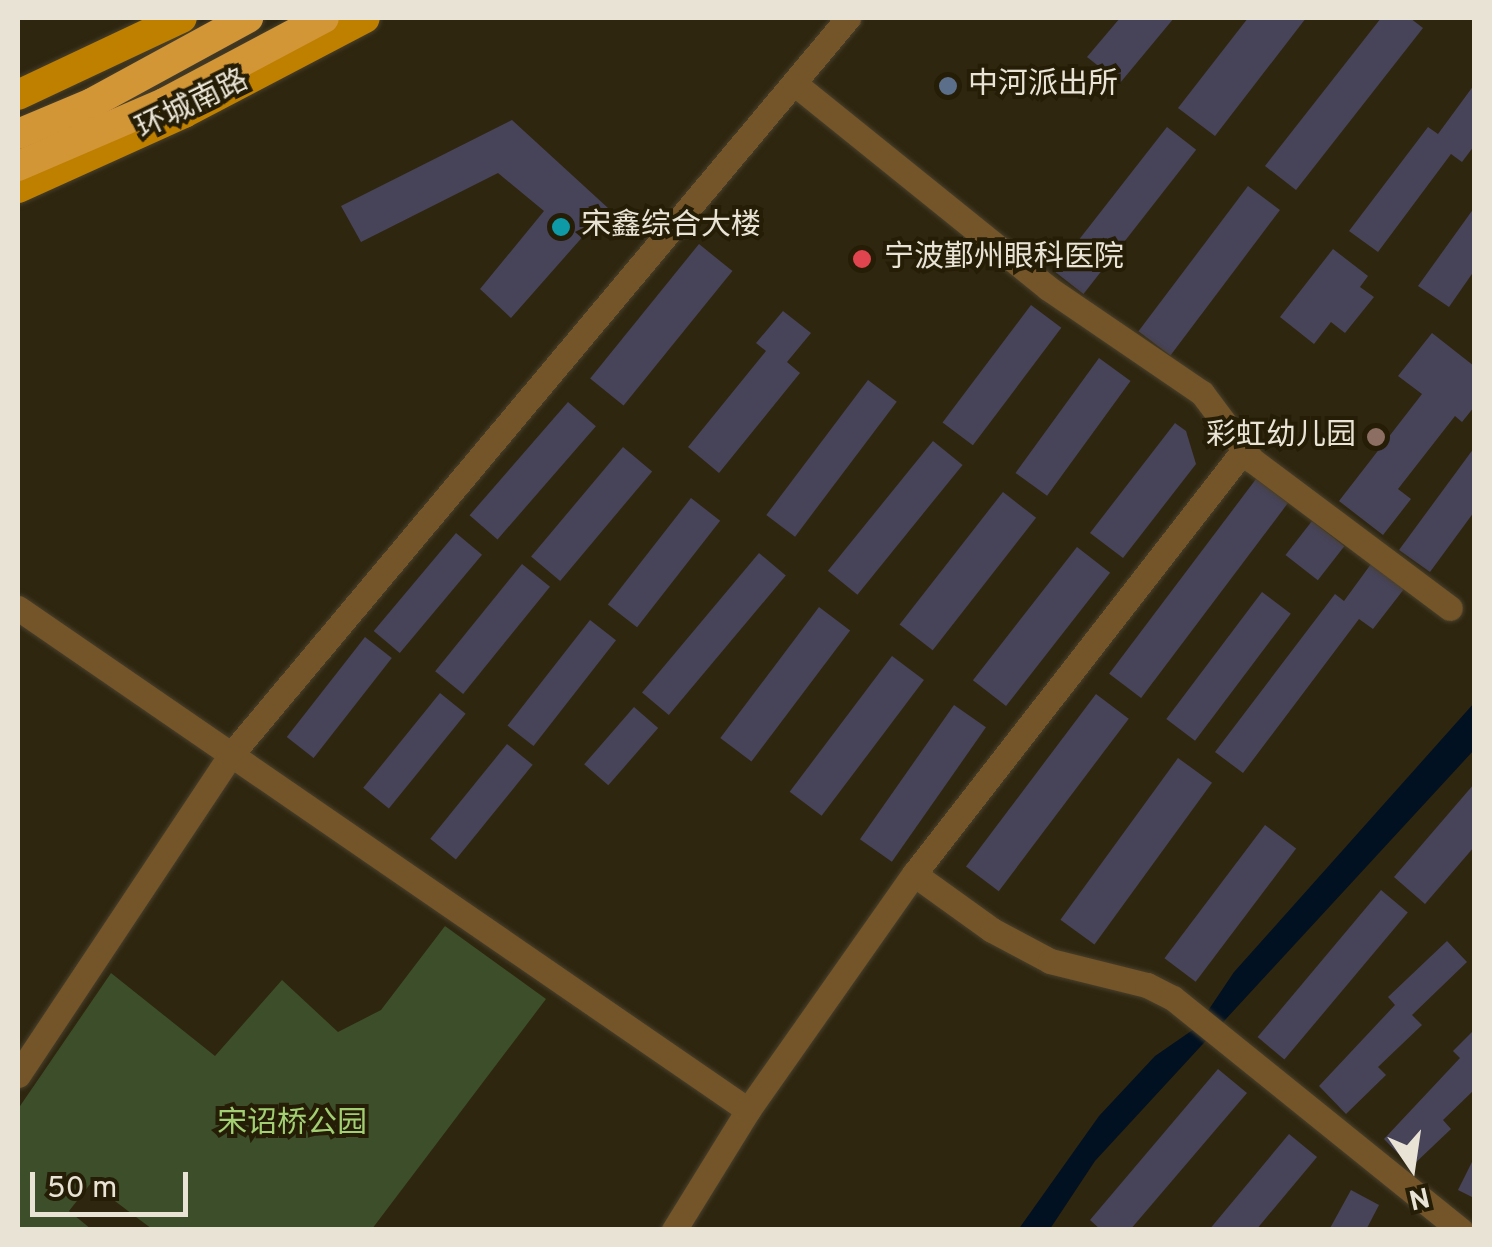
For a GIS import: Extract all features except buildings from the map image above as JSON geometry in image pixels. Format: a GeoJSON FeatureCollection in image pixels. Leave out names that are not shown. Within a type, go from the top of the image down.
{"type":"FeatureCollection","features":[{"type":"Feature","properties":{"kind":"highway"},"geometry":{"type":"LineString","coordinates":[[18,134],[92,103],[248,18]]}},
{"type":"Feature","properties":{"kind":"highway"},"geometry":{"type":"LineString","coordinates":[[18,166],[164,102],[324,18]]}},
{"type":"Feature","properties":{"kind":"main road"},"geometry":{"type":"LineString","coordinates":[[18,95],[182,18]]}},
{"type":"Feature","properties":{"kind":"main road","name":"环城南路"},"geometry":{"type":"LineString","coordinates":[[18,188],[184,114],[364,18]]}},
{"type":"Feature","properties":{"kind":"street"},"geometry":{"type":"LineString","coordinates":[[18,1075],[230,756],[848,18]]}},
{"type":"Feature","properties":{"kind":"street"},"geometry":{"type":"LineString","coordinates":[[794,83],[1048,288],[1202,393],[1244,450],[1450,608]]}},
{"type":"Feature","properties":{"kind":"street"},"geometry":{"type":"LineString","coordinates":[[674,1230],[748,1110],[914,874],[1244,450]]}},
{"type":"Feature","properties":{"kind":"street"},"geometry":{"type":"LineString","coordinates":[[18,608],[748,1110]]}},
{"type":"Feature","properties":{"kind":"street"},"geometry":{"type":"LineString","coordinates":[[914,874],[992,930],[1050,960],[1147,985],[1172,998],[1461,1230]]}},
{"type":"Feature","properties":{"kind":"green space","name":"宋诏桥公园"},"geometry":{"type":"Polygon","coordinates":[[[445,926],[546,999],[372,1229],[152,1229],[91,1183],[69,1211],[91,1229],[18,1229],[18,1109],[111,973],[215,1056],[282,980],[338,1032],[381,1010],[445,926]]]}},
{"type":"Feature","properties":{"kind":"water"},"geometry":{"type":"Polygon","coordinates":[[[1474,703],[1474,750],[1095,1161],[1050,1229],[1018,1230],[1099,1116],[1155,1056],[1197,1027],[1234,972],[1474,703]]]}},
{"type":"Feature","properties":{"kind":"place","name":"中河派出所"},"geometry":{"type":"Point","coordinates":[948,86]}},
{"type":"Feature","properties":{"kind":"place","name":"宋鑫综合大楼"},"geometry":{"type":"Point","coordinates":[561,227]}},
{"type":"Feature","properties":{"kind":"place","name":"宁波鄞州眼科医院"},"geometry":{"type":"Point","coordinates":[862,259]}},
{"type":"Feature","properties":{"kind":"place","name":"彩虹幼儿园"},"geometry":{"type":"Point","coordinates":[1376,437]}}]}
